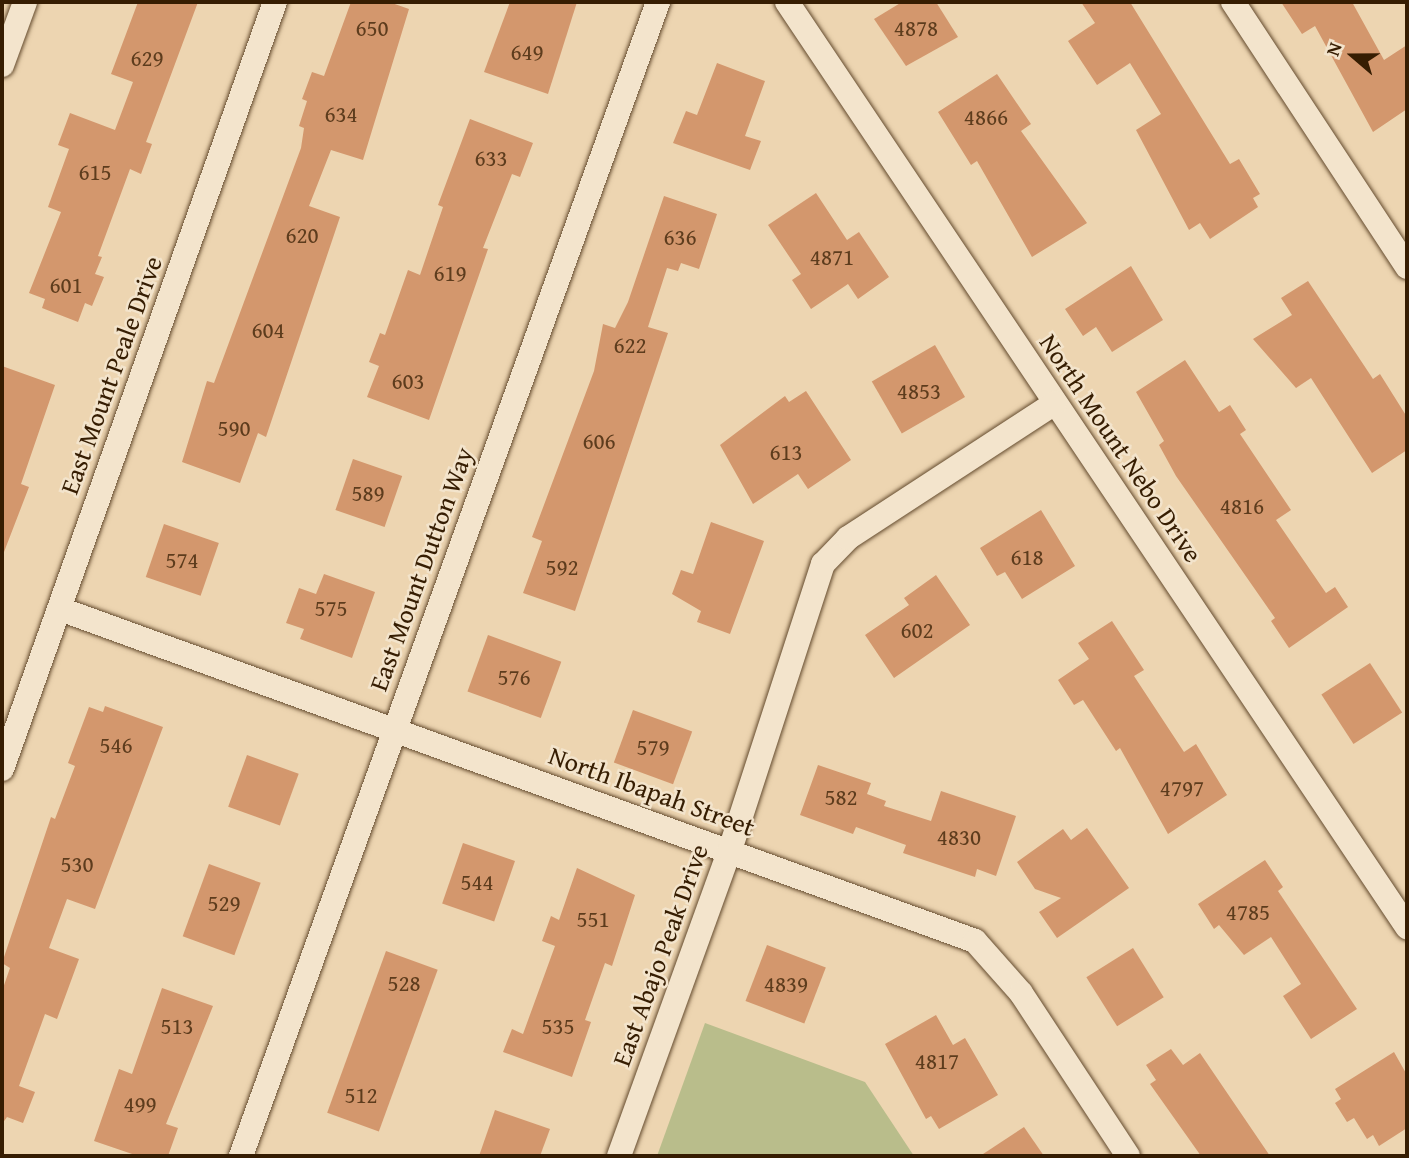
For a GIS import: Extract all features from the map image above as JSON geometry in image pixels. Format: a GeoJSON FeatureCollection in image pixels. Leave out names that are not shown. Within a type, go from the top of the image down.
{"type":"FeatureCollection","features":[{"type":"Feature","properties":{"kind":"street"},"geometry":{"type":"LineString","coordinates":[[2,65],[25,2]]}},
{"type":"Feature","properties":{"kind":"street","name":"East Mount Peale Drive"},"geometry":{"type":"LineString","coordinates":[[2,769],[275,2]]}},
{"type":"Feature","properties":{"kind":"street","name":"East Mount Dutton Way"},"geometry":{"type":"LineString","coordinates":[[241,1156],[658,2]]}},
{"type":"Feature","properties":{"kind":"street","name":"North Mount Nebo Drive"},"geometry":{"type":"LineString","coordinates":[[787,2],[1407,927]]}},
{"type":"Feature","properties":{"kind":"street"},"geometry":{"type":"LineString","coordinates":[[1234,2],[1407,267]]}},
{"type":"Feature","properties":{"kind":"street","name":"East Abajo Peak Drive"},"geometry":{"type":"LineString","coordinates":[[619,1156],[730,850],[823,564],[848,538],[1055,403]]}},
{"type":"Feature","properties":{"kind":"street","name":"North Ibapah Street"},"geometry":{"type":"LineString","coordinates":[[60,609],[975,941],[1021,993],[1128,1156]]}},
{"type":"Feature","properties":{"kind":"green space"},"geometry":{"type":"Polygon","coordinates":[[[705,1023],[865,1082],[914,1156],[657,1156],[705,1023]]]}},
{"type":"Feature","properties":{"kind":"building"},"geometry":{"type":"Polygon","coordinates":[[[138,2],[198,2],[146,142],[152,144],[141,174],[130,169],[98,256],[102,257],[95,274],[104,277],[92,306],[85,303],[78,322],[42,308],[45,299],[29,293],[61,212],[48,207],[69,149],[58,145],[70,113],[115,130],[133,82],[111,74],[138,2]]]}},
{"type":"Feature","properties":{"kind":"building"},"geometry":{"type":"Polygon","coordinates":[[[351,2],[389,2],[409,9],[363,160],[331,150],[309,206],[340,217],[266,437],[258,433],[240,483],[182,462],[207,381],[214,383],[301,148],[304,128],[299,126],[307,101],[302,99],[312,72],[324,76],[351,2]]]}},
{"type":"Feature","properties":{"kind":"building"},"geometry":{"type":"Polygon","coordinates":[[[510,2],[577,2],[548,94],[484,72],[510,2]]]}},
{"type":"Feature","properties":{"kind":"building"},"geometry":{"type":"Polygon","coordinates":[[[902,2],[936,2],[958,37],[906,66],[874,19],[902,2]]]}},
{"type":"Feature","properties":{"kind":"building"},"geometry":{"type":"Polygon","coordinates":[[[1081,2],[1130,2],[1230,164],[1239,159],[1260,194],[1253,198],[1258,207],[1210,239],[1200,223],[1189,230],[1136,130],[1161,114],[1130,63],[1097,85],[1068,41],[1095,23],[1081,2]]]}},
{"type":"Feature","properties":{"kind":"building"},"geometry":{"type":"Polygon","coordinates":[[[1281,2],[1352,2],[1384,60],[1407,45],[1407,109],[1373,132],[1315,26],[1302,34],[1281,2]]]}},
{"type":"Feature","properties":{"kind":"building"},"geometry":{"type":"Polygon","coordinates":[[[717,63],[765,81],[745,136],[761,141],[750,170],[673,143],[686,111],[697,115],[717,63]]]}},
{"type":"Feature","properties":{"kind":"building"},"geometry":{"type":"Polygon","coordinates":[[[997,74],[1031,124],[1021,131],[1087,223],[1032,257],[977,161],[971,165],[938,112],[997,74]]]}},
{"type":"Feature","properties":{"kind":"building"},"geometry":{"type":"Polygon","coordinates":[[[470,119],[533,143],[520,177],[512,174],[483,248],[488,249],[429,420],[367,397],[379,366],[369,362],[380,333],[385,335],[408,270],[420,275],[443,207],[438,205],[470,119]]]}},
{"type":"Feature","properties":{"kind":"building"},"geometry":{"type":"Polygon","coordinates":[[[816,193],[847,240],[859,232],[889,277],[858,299],[848,284],[811,309],[792,280],[801,274],[768,225],[816,193]]]}},
{"type":"Feature","properties":{"kind":"building"},"geometry":{"type":"Polygon","coordinates":[[[664,196],[717,214],[699,269],[681,263],[678,271],[667,268],[648,327],[668,333],[575,611],[523,593],[542,541],[532,537],[594,371],[603,324],[615,328],[628,302],[664,196]]]}},
{"type":"Feature","properties":{"kind":"building"},"geometry":{"type":"Polygon","coordinates":[[[1131,266],[1163,320],[1112,352],[1096,327],[1083,336],[1065,309],[1131,266]]]}},
{"type":"Feature","properties":{"kind":"building"},"geometry":{"type":"Polygon","coordinates":[[[1308,281],[1373,379],[1380,374],[1407,417],[1407,450],[1372,473],[1311,378],[1296,388],[1253,339],[1292,315],[1281,298],[1308,281]]]}},
{"type":"Feature","properties":{"kind":"building"},"geometry":{"type":"Polygon","coordinates":[[[935,345],[965,397],[902,433],[872,382],[935,345]]]}},
{"type":"Feature","properties":{"kind":"building"},"geometry":{"type":"Polygon","coordinates":[[[1185,360],[1219,412],[1230,405],[1246,430],[1240,434],[1291,510],[1276,520],[1326,593],[1335,587],[1348,607],[1289,648],[1271,621],[1275,618],[1176,476],[1159,445],[1164,441],[1136,392],[1185,360]]]}},
{"type":"Feature","properties":{"kind":"building"},"geometry":{"type":"Polygon","coordinates":[[[2,366],[55,385],[21,484],[29,487],[4,552],[2,366]]]}},
{"type":"Feature","properties":{"kind":"building"},"geometry":{"type":"Polygon","coordinates":[[[806,391],[851,460],[808,489],[798,474],[753,504],[720,445],[785,396],[789,402],[806,391]]]}},
{"type":"Feature","properties":{"kind":"building"},"geometry":{"type":"Polygon","coordinates":[[[353,459],[402,476],[385,527],[335,510],[353,459]]]}},
{"type":"Feature","properties":{"kind":"building"},"geometry":{"type":"Polygon","coordinates":[[[1041,510],[1075,566],[1022,599],[1005,572],[997,576],[980,548],[1041,510]]]}},
{"type":"Feature","properties":{"kind":"building"},"geometry":{"type":"Polygon","coordinates":[[[711,522],[764,541],[730,634],[697,622],[701,611],[672,594],[681,570],[693,574],[711,522]]]}},
{"type":"Feature","properties":{"kind":"building"},"geometry":{"type":"Polygon","coordinates":[[[164,524],[219,543],[201,596],[146,577],[164,524]]]}},
{"type":"Feature","properties":{"kind":"building"},"geometry":{"type":"Polygon","coordinates":[[[324,574],[375,592],[352,658],[300,639],[304,629],[286,623],[299,588],[316,594],[324,574]]]}},
{"type":"Feature","properties":{"kind":"building"},"geometry":{"type":"Polygon","coordinates":[[[936,575],[970,625],[894,678],[865,635],[909,605],[904,598],[936,575]]]}},
{"type":"Feature","properties":{"kind":"building"},"geometry":{"type":"Polygon","coordinates":[[[1112,621],[1144,670],[1134,676],[1184,752],[1196,744],[1227,795],[1168,834],[1120,748],[1116,751],[1083,700],[1074,705],[1058,680],[1089,659],[1078,643],[1112,621]]]}},
{"type":"Feature","properties":{"kind":"building"},"geometry":{"type":"Polygon","coordinates":[[[488,635],[561,662],[541,718],[467,691],[488,635]]]}},
{"type":"Feature","properties":{"kind":"building"},"geometry":{"type":"Polygon","coordinates":[[[1370,663],[1402,712],[1353,744],[1321,695],[1370,663]]]}},
{"type":"Feature","properties":{"kind":"building"},"geometry":{"type":"Polygon","coordinates":[[[105,706],[163,727],[95,909],[67,899],[49,948],[79,959],[57,1019],[45,1014],[19,1086],[35,1092],[23,1123],[7,1117],[2,1124],[2,991],[10,968],[2,963],[51,817],[55,819],[75,766],[68,763],[89,707],[103,712],[105,706]]]}},
{"type":"Feature","properties":{"kind":"building"},"geometry":{"type":"Polygon","coordinates":[[[633,710],[692,732],[673,784],[614,763],[633,710]]]}},
{"type":"Feature","properties":{"kind":"building"},"geometry":{"type":"Polygon","coordinates":[[[247,755],[299,774],[280,825],[228,807],[247,755]]]}},
{"type":"Feature","properties":{"kind":"building"},"geometry":{"type":"Polygon","coordinates":[[[818,765],[871,783],[867,794],[886,801],[884,806],[931,821],[941,791],[1016,816],[996,876],[977,869],[975,877],[903,853],[906,845],[856,827],[853,834],[800,815],[818,765]]]}},
{"type":"Feature","properties":{"kind":"building"},"geometry":{"type":"Polygon","coordinates":[[[1087,828],[1129,888],[1057,938],[1039,912],[1061,898],[1035,889],[1017,862],[1063,829],[1071,840],[1087,828]]]}},
{"type":"Feature","properties":{"kind":"building"},"geometry":{"type":"Polygon","coordinates":[[[463,843],[515,861],[494,921],[442,904],[463,843]]]}},
{"type":"Feature","properties":{"kind":"building"},"geometry":{"type":"Polygon","coordinates":[[[1265,860],[1283,887],[1278,891],[1357,1009],[1311,1039],[1283,996],[1301,984],[1271,937],[1244,955],[1219,925],[1214,929],[1198,904],[1265,860]]]}},
{"type":"Feature","properties":{"kind":"building"},"geometry":{"type":"Polygon","coordinates":[[[209,864],[261,883],[234,955],[183,936],[209,864]]]}},
{"type":"Feature","properties":{"kind":"building"},"geometry":{"type":"Polygon","coordinates":[[[577,868],[635,895],[612,966],[605,963],[585,1020],[591,1022],[572,1077],[503,1052],[512,1029],[523,1034],[555,946],[542,941],[551,916],[559,920],[577,868]]]}},
{"type":"Feature","properties":{"kind":"building"},"geometry":{"type":"Polygon","coordinates":[[[767,945],[826,968],[804,1024],[745,1001],[767,945]]]}},
{"type":"Feature","properties":{"kind":"building"},"geometry":{"type":"Polygon","coordinates":[[[1133,948],[1164,997],[1117,1026],[1086,977],[1133,948]]]}},
{"type":"Feature","properties":{"kind":"building"},"geometry":{"type":"Polygon","coordinates":[[[386,951],[438,970],[379,1131],[327,1113],[386,951]]]}},
{"type":"Feature","properties":{"kind":"building"},"geometry":{"type":"Polygon","coordinates":[[[162,988],[213,1006],[166,1124],[178,1128],[168,1156],[138,1156],[94,1141],[119,1069],[132,1074],[162,988]]]}},
{"type":"Feature","properties":{"kind":"building"},"geometry":{"type":"Polygon","coordinates":[[[936,1015],[953,1045],[965,1038],[998,1095],[939,1129],[931,1116],[926,1119],[885,1044],[936,1015]]]}},
{"type":"Feature","properties":{"kind":"building"},"geometry":{"type":"Polygon","coordinates":[[[1171,1049],[1183,1065],[1200,1053],[1270,1156],[1201,1156],[1150,1084],[1156,1080],[1146,1065],[1171,1049]]]}},
{"type":"Feature","properties":{"kind":"building"},"geometry":{"type":"Polygon","coordinates":[[[1394,1052],[1407,1075],[1407,1128],[1379,1146],[1373,1135],[1367,1139],[1354,1118],[1347,1122],[1335,1103],[1341,1099],[1335,1089],[1394,1052]]]}},
{"type":"Feature","properties":{"kind":"building"},"geometry":{"type":"Polygon","coordinates":[[[495,1110],[550,1129],[540,1156],[479,1156],[495,1110]]]}},
{"type":"Feature","properties":{"kind":"building"},"geometry":{"type":"Polygon","coordinates":[[[1024,1127],[1044,1156],[980,1156],[1024,1127]]]}}]}
